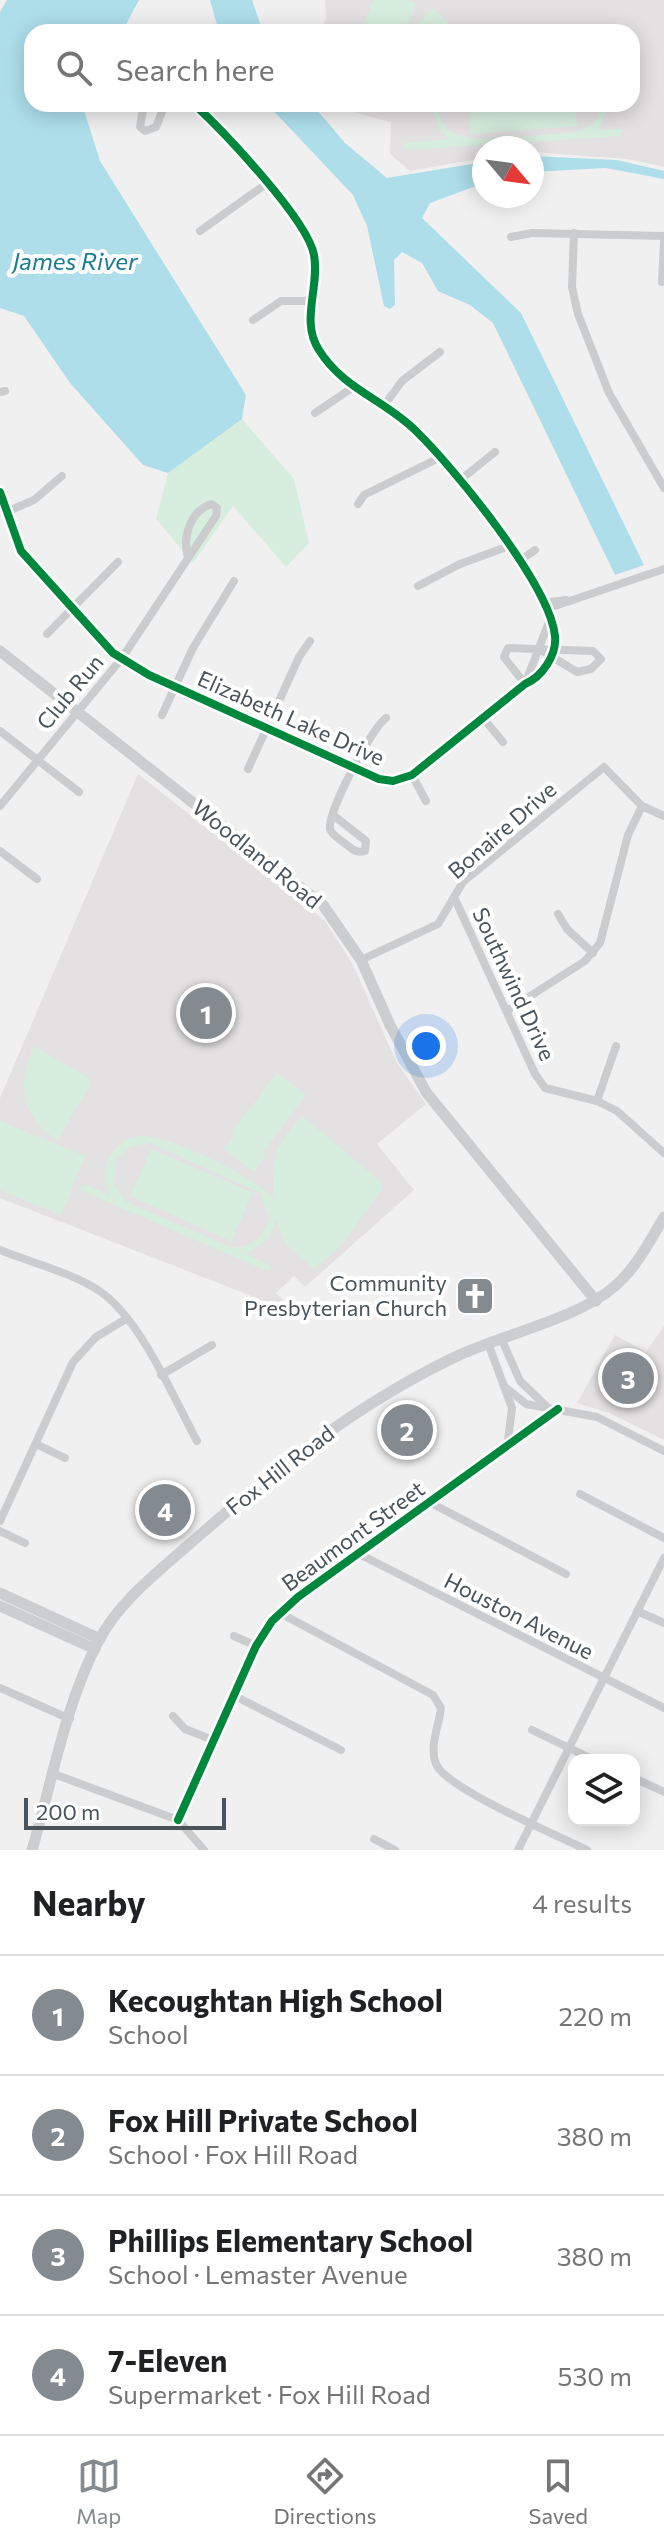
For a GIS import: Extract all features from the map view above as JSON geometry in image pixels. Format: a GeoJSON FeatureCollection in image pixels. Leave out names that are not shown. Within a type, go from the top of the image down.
{"type":"FeatureCollection","features":[{"type":"Feature","properties":{"kind":"main road","name":"Woodland Road"},"geometry":{"type":"LineString","coordinates":[[0,651],[323,905],[344,930],[361,960],[390,1025],[426,1092],[596,1301]]}},
{"type":"Feature","properties":{"kind":"main road","name":"Fox Hill Road"},"geometry":{"type":"LineString","coordinates":[[32,1850],[70,1719],[97,1644],[122,1608],[153,1576],[249,1492],[344,1419],[412,1378],[488,1343],[596,1301],[630,1271],[664,1217]]}},
{"type":"Feature","properties":{"kind":"main road"},"geometry":{"type":"LineString","coordinates":[[0,1593],[97,1644]]}},
{"type":"Feature","properties":{"kind":"main road"},"geometry":{"type":"LineString","coordinates":[[0,1606],[97,1644]]}},
{"type":"Feature","properties":{"kind":"street"},"geometry":{"type":"LineString","coordinates":[[143,112],[140,127],[145,131],[156,127],[162,112]]}},
{"type":"Feature","properties":{"kind":"street","name":"Elizabeth Lake Drive"},"geometry":{"type":"LineString","coordinates":[[0,492],[12,534],[29,561],[72,610],[122,658],[175,686],[387,781],[412,775],[542,673],[552,654],[555,636],[544,606],[519,561],[441,457],[415,429],[352,388],[335,371],[313,340],[311,301],[315,265],[310,240],[266,184],[201,112]]}},
{"type":"Feature","properties":{"kind":"street"},"geometry":{"type":"LineString","coordinates":[[200,231],[266,184]]}},
{"type":"Feature","properties":{"kind":"street"},"geometry":{"type":"LineString","coordinates":[[511,237],[574,233],[664,238],[662,282]]}},
{"type":"Feature","properties":{"kind":"street"},"geometry":{"type":"LineString","coordinates":[[574,233],[572,287],[578,314],[609,393],[664,488]]}},
{"type":"Feature","properties":{"kind":"street"},"geometry":{"type":"LineString","coordinates":[[253,320],[281,301],[311,301]]}},
{"type":"Feature","properties":{"kind":"street"},"geometry":{"type":"LineString","coordinates":[[383,407],[402,381],[440,352]]}},
{"type":"Feature","properties":{"kind":"street"},"geometry":{"type":"LineString","coordinates":[[315,413],[352,388]]}},
{"type":"Feature","properties":{"kind":"street"},"geometry":{"type":"LineString","coordinates":[[459,481],[495,452]]}},
{"type":"Feature","properties":{"kind":"street"},"geometry":{"type":"LineString","coordinates":[[358,504],[364,495],[441,457]]}},
{"type":"Feature","properties":{"kind":"street"},"geometry":{"type":"LineString","coordinates":[[653,465],[664,464]]}},
{"type":"Feature","properties":{"kind":"street"},"geometry":{"type":"LineString","coordinates":[[6,512],[34,500],[62,476]]}},
{"type":"Feature","properties":{"kind":"street","name":"Club Run"},"geometry":{"type":"LineString","coordinates":[[0,806],[122,658],[216,516],[217,508],[212,504],[202,508],[190,527],[185,541],[188,557]]}},
{"type":"Feature","properties":{"kind":"street"},"geometry":{"type":"LineString","coordinates":[[0,538],[12,534]]}},
{"type":"Feature","properties":{"kind":"street"},"geometry":{"type":"LineString","coordinates":[[418,586],[460,564],[509,546]]}},
{"type":"Feature","properties":{"kind":"street"},"geometry":{"type":"LineString","coordinates":[[519,561],[535,550]]}},
{"type":"Feature","properties":{"kind":"street"},"geometry":{"type":"LineString","coordinates":[[47,634],[118,562]]}},
{"type":"Feature","properties":{"kind":"street"},"geometry":{"type":"LineString","coordinates":[[544,606],[664,569]]}},
{"type":"Feature","properties":{"kind":"street"},"geometry":{"type":"LineString","coordinates":[[162,715],[193,648],[234,581]]}},
{"type":"Feature","properties":{"kind":"street","name":"Elizabeth Lake Drive"},"geometry":{"type":"LineString","coordinates":[[525,684],[541,650],[549,622]]}},
{"type":"Feature","properties":{"kind":"street"},"geometry":{"type":"LineString","coordinates":[[248,769],[299,657],[310,641]]}},
{"type":"Feature","properties":{"kind":"street"},"geometry":{"type":"LineString","coordinates":[[525,684],[506,660],[504,652],[510,648],[541,650],[580,672],[591,669],[601,659],[593,651],[552,654]]}},
{"type":"Feature","properties":{"kind":"street"},"geometry":{"type":"LineString","coordinates":[[333,815],[364,839],[367,849],[357,852],[334,836],[330,829],[333,815],[374,728],[386,718]]}},
{"type":"Feature","properties":{"kind":"street"},"geometry":{"type":"LineString","coordinates":[[483,718],[503,742]]}},
{"type":"Feature","properties":{"kind":"street"},"geometry":{"type":"LineString","coordinates":[[0,731],[79,792]]}},
{"type":"Feature","properties":{"kind":"street","name":"Bonaire Drive"},"geometry":{"type":"LineString","coordinates":[[361,960],[438,924],[463,882],[604,767],[642,806],[664,816]]}},
{"type":"Feature","properties":{"kind":"street"},"geometry":{"type":"LineString","coordinates":[[412,775],[426,801]]}},
{"type":"Feature","properties":{"kind":"street"},"geometry":{"type":"LineString","coordinates":[[507,1011],[593,953],[606,932],[628,835],[642,806]]}},
{"type":"Feature","properties":{"kind":"street"},"geometry":{"type":"LineString","coordinates":[[0,851],[37,879]]}},
{"type":"Feature","properties":{"kind":"street","name":"Southwind Drive"},"geometry":{"type":"LineString","coordinates":[[454,897],[535,1074],[545,1088],[597,1101],[629,1119],[664,1153]]}},
{"type":"Feature","properties":{"kind":"street"},"geometry":{"type":"LineString","coordinates":[[558,914],[567,929],[593,953]]}},
{"type":"Feature","properties":{"kind":"street"},"geometry":{"type":"LineString","coordinates":[[597,1101],[616,1046]]}},
{"type":"Feature","properties":{"kind":"street"},"geometry":{"type":"LineString","coordinates":[[0,1250],[88,1285],[114,1303],[161,1375],[197,1441]]}},
{"type":"Feature","properties":{"kind":"street"},"geometry":{"type":"LineString","coordinates":[[0,1521],[73,1362],[96,1337],[126,1319]]}},
{"type":"Feature","properties":{"kind":"street"},"geometry":{"type":"LineString","coordinates":[[501,1338],[520,1381],[546,1406]]}},
{"type":"Feature","properties":{"kind":"street"},"geometry":{"type":"LineString","coordinates":[[488,1343],[505,1387],[512,1416],[507,1448]]}},
{"type":"Feature","properties":{"kind":"street"},"geometry":{"type":"LineString","coordinates":[[161,1375],[212,1345]]}},
{"type":"Feature","properties":{"kind":"street"},"geometry":{"type":"LineString","coordinates":[[505,1387],[526,1404],[603,1420],[664,1451]]}},
{"type":"Feature","properties":{"kind":"street","name":"Beaumont Street"},"geometry":{"type":"LineString","coordinates":[[178,1820],[256,1646],[280,1613],[558,1409]]}},
{"type":"Feature","properties":{"kind":"street"},"geometry":{"type":"LineString","coordinates":[[36,1444],[65,1458]]}},
{"type":"Feature","properties":{"kind":"street"},"geometry":{"type":"LineString","coordinates":[[580,1494],[664,1538]]}},
{"type":"Feature","properties":{"kind":"street"},"geometry":{"type":"LineString","coordinates":[[431,1503],[566,1574]]}},
{"type":"Feature","properties":{"kind":"street"},"geometry":{"type":"LineString","coordinates":[[0,1531],[25,1543]]}},
{"type":"Feature","properties":{"kind":"street","name":"Houston Avenue"},"geometry":{"type":"LineString","coordinates":[[359,1554],[664,1708]]}},
{"type":"Feature","properties":{"kind":"street"},"geometry":{"type":"LineString","coordinates":[[518,1850],[664,1558]]}},
{"type":"Feature","properties":{"kind":"street"},"geometry":{"type":"LineString","coordinates":[[637,1611],[664,1623]]}},
{"type":"Feature","properties":{"kind":"street"},"geometry":{"type":"LineString","coordinates":[[280,1613],[433,1695],[441,1708],[433,1742],[435,1762],[442,1774],[587,1850]]}},
{"type":"Feature","properties":{"kind":"street"},"geometry":{"type":"LineString","coordinates":[[234,1636],[256,1646]]}},
{"type":"Feature","properties":{"kind":"street"},"geometry":{"type":"LineString","coordinates":[[0,1688],[70,1719]]}},
{"type":"Feature","properties":{"kind":"street"},"geometry":{"type":"LineString","coordinates":[[233,1695],[341,1750]]}},
{"type":"Feature","properties":{"kind":"street"},"geometry":{"type":"LineString","coordinates":[[173,1716],[185,1729],[213,1740]]}},
{"type":"Feature","properties":{"kind":"street"},"geometry":{"type":"LineString","coordinates":[[532,1730],[581,1754]]}},
{"type":"Feature","properties":{"kind":"street"},"geometry":{"type":"LineString","coordinates":[[54,1774],[178,1820],[204,1850]]}},
{"type":"Feature","properties":{"kind":"street"},"geometry":{"type":"LineString","coordinates":[[640,1781],[664,1792]]}},
{"type":"Feature","properties":{"kind":"street"},"geometry":{"type":"LineString","coordinates":[[374,1839],[395,1850]]}},
{"type":"Feature","properties":{"kind":"shaded area"},"geometry":{"type":"Polygon","coordinates":[[[325,0],[664,0],[664,167],[628,159],[544,153],[544,136],[472,136],[472,160],[410,171],[390,154],[391,122],[352,112],[640,112],[640,24],[324,24],[325,0]]]}},
{"type":"Feature","properties":{"kind":"shaded area"},"geometry":{"type":"Polygon","coordinates":[[[138,774],[325,921],[352,963],[397,1063],[426,1104],[377,1144],[414,1190],[305,1287],[294,1276],[276,1293],[290,1306],[285,1309],[0,1198],[0,1098],[138,774]]]}},
{"type":"Feature","properties":{"kind":"shaded area"},"geometry":{"type":"Polygon","coordinates":[[[664,1326],[664,1440],[609,1413],[577,1403],[615,1335],[646,1352],[664,1326]]]}},
{"type":"Feature","properties":{"kind":"green space"},"geometry":{"type":"Polygon","coordinates":[[[374,0],[409,0],[416,3],[407,24],[363,24],[374,0]]]}},
{"type":"Feature","properties":{"kind":"green space"},"geometry":{"type":"Polygon","coordinates":[[[433,8],[449,24],[417,24],[433,8]]]}},
{"type":"Feature","properties":{"kind":"green space"},"geometry":{"type":"Polygon","coordinates":[[[434,112],[439,112],[441,120],[451,132],[472,138],[472,146],[404,150],[403,143],[450,139],[439,129],[434,112]]]}},
{"type":"Feature","properties":{"kind":"green space"},"geometry":{"type":"Polygon","coordinates":[[[469,112],[576,112],[577,126],[470,134],[469,112]]]}},
{"type":"Feature","properties":{"kind":"green space"},"geometry":{"type":"Polygon","coordinates":[[[599,112],[606,112],[598,130],[621,129],[621,136],[544,141],[544,136],[534,136],[577,132],[592,125],[599,112]]]}},
{"type":"Feature","properties":{"kind":"green space"},"geometry":{"type":"Polygon","coordinates":[[[242,419],[294,479],[309,543],[286,567],[233,506],[193,563],[156,519],[168,473],[242,419]]]}},
{"type":"Feature","properties":{"kind":"green space"},"geometry":{"type":"Polygon","coordinates":[[[34,1046],[89,1078],[90,1085],[58,1140],[36,1122],[25,1099],[25,1073],[34,1046]]]}},
{"type":"Feature","properties":{"kind":"green space"},"geometry":{"type":"Polygon","coordinates":[[[277,1073],[306,1095],[263,1152],[266,1156],[254,1172],[224,1149],[234,1136],[231,1133],[277,1073]]]}},
{"type":"Feature","properties":{"kind":"green space"},"geometry":{"type":"Polygon","coordinates":[[[302,1116],[381,1182],[381,1190],[342,1245],[314,1269],[285,1243],[276,1220],[268,1239],[246,1254],[271,1266],[269,1272],[80,1190],[83,1184],[110,1195],[105,1174],[111,1154],[125,1141],[142,1136],[171,1142],[212,1159],[250,1180],[273,1199],[276,1154],[302,1116]],[[151,1143],[131,1146],[115,1161],[114,1184],[126,1202],[231,1247],[251,1243],[264,1230],[269,1217],[260,1193],[151,1143]]]}},
{"type":"Feature","properties":{"kind":"green space"},"geometry":{"type":"Polygon","coordinates":[[[0,1121],[85,1156],[61,1215],[0,1190],[0,1121]]]}},
{"type":"Feature","properties":{"kind":"green space"},"geometry":{"type":"Polygon","coordinates":[[[151,1149],[253,1193],[231,1241],[130,1196],[151,1149]]]}},
{"type":"Feature","properties":{"kind":"water","name":"James River"},"geometry":{"type":"Polygon","coordinates":[[[7,0],[139,0],[126,24],[24,24],[24,112],[85,112],[100,161],[246,395],[242,419],[168,473],[143,465],[70,383],[24,316],[0,308],[0,12],[7,0]]]}},
{"type":"Feature","properties":{"kind":"water"},"geometry":{"type":"Polygon","coordinates":[[[210,0],[252,0],[260,24],[217,24],[210,0]]]}},
{"type":"Feature","properties":{"kind":"water"},"geometry":{"type":"Polygon","coordinates":[[[275,112],[319,112],[345,143],[387,178],[472,164],[472,187],[430,203],[422,218],[521,313],[644,565],[615,575],[493,323],[470,305],[438,291],[422,263],[402,252],[394,260],[395,305],[390,309],[384,306],[367,226],[353,195],[275,112]]]}},
{"type":"Feature","properties":{"kind":"water"},"geometry":{"type":"Polygon","coordinates":[[[544,157],[617,160],[664,171],[664,179],[606,168],[544,171],[544,157]]]}},
{"type":"Feature","properties":{"kind":"cycle path"},"geometry":{"type":"LineString","coordinates":[[0,492],[21,551],[113,653],[149,675],[379,779],[393,781],[412,775],[537,676],[551,658],[555,636],[549,614],[537,588],[498,528],[453,471],[416,431],[340,375],[319,350],[311,327],[315,267],[308,240],[297,220],[263,176],[202,112]]}},
{"type":"Feature","properties":{"kind":"cycle path"},"geometry":{"type":"LineString","coordinates":[[178,1820],[256,1646],[272,1621],[298,1597],[558,1409]]}},
{"type":"Feature","properties":{"kind":"place","name":"Kecoughtan High School"},"geometry":{"type":"Point","coordinates":[206,1013]}},
{"type":"Feature","properties":{"kind":"place","name":"Community Presbyterian Church"},"geometry":{"type":"Point","coordinates":[475,1296]}},
{"type":"Feature","properties":{"kind":"place","name":"Phillips Elementary School"},"geometry":{"type":"Point","coordinates":[628,1378]}},
{"type":"Feature","properties":{"kind":"place","name":"Fox Hill Private School"},"geometry":{"type":"Point","coordinates":[407,1430]}},
{"type":"Feature","properties":{"kind":"place","name":"7-Eleven"},"geometry":{"type":"Point","coordinates":[165,1510]}}]}
